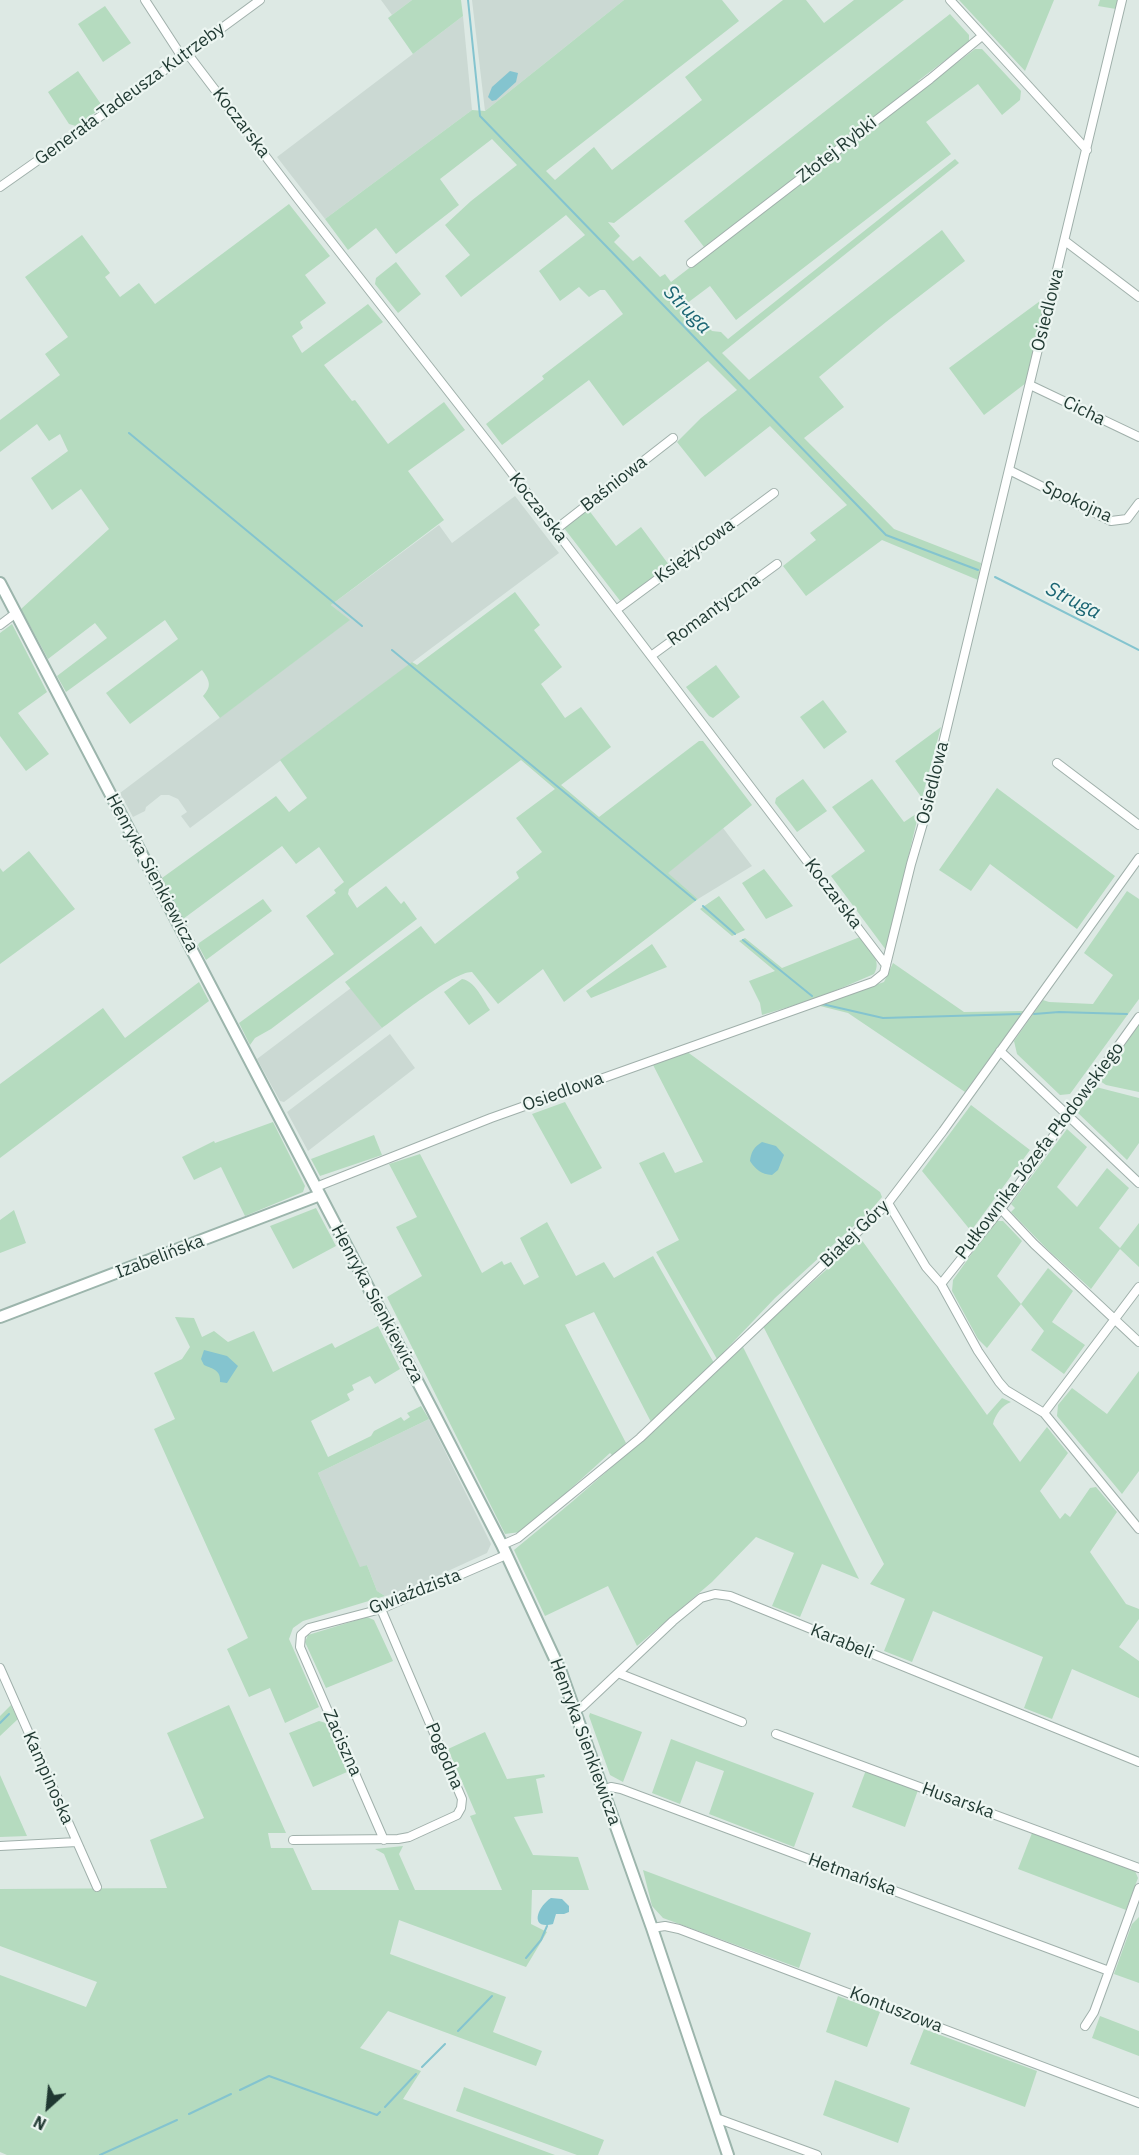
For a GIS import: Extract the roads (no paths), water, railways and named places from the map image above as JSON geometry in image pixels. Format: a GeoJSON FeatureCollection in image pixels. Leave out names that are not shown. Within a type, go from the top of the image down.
{"type":"FeatureCollection","features":[{"type":"Feature","properties":{"kind":"street","name":"Koczarska"},"geometry":{"type":"LineString","coordinates":[[146,0],[185,55],[555,530],[886,964]]}},
{"type":"Feature","properties":{"kind":"street","name":"Generała Tadeusza Kutrzeby"},"geometry":{"type":"LineString","coordinates":[[0,187],[260,0]]}},
{"type":"Feature","properties":{"kind":"street"},"geometry":{"type":"LineString","coordinates":[[950,0],[1086,150]]}},
{"type":"Feature","properties":{"kind":"street","name":"Osiedlowa"},"geometry":{"type":"LineString","coordinates":[[318,1191],[499,1115],[873,982],[884,973],[928,806],[1122,0]]}},
{"type":"Feature","properties":{"kind":"street","name":"Złotej Rybki"},"geometry":{"type":"LineString","coordinates":[[691,263],[930,79],[982,36]]}},
{"type":"Feature","properties":{"kind":"street"},"geometry":{"type":"LineString","coordinates":[[1065,241],[1139,297]]}},
{"type":"Feature","properties":{"kind":"street","name":"Cicha"},"geometry":{"type":"LineString","coordinates":[[1030,385],[1139,437]]}},
{"type":"Feature","properties":{"kind":"street","name":"Baśniowa"},"geometry":{"type":"LineString","coordinates":[[555,530],[674,438]]}},
{"type":"Feature","properties":{"kind":"street","name":"Spokojna"},"geometry":{"type":"LineString","coordinates":[[1009,470],[1111,521],[1126,519],[1139,503]]}},
{"type":"Feature","properties":{"kind":"street","name":"Księżycowa"},"geometry":{"type":"LineString","coordinates":[[616,610],[774,493]]}},
{"type":"Feature","properties":{"kind":"street","name":"Romantyczna"},"geometry":{"type":"LineString","coordinates":[[651,656],[777,564]]}},
{"type":"Feature","properties":{"kind":"street","name":"Henryka Sienkiewicza"},"geometry":{"type":"LineString","coordinates":[[0,583],[504,1550],[561,1672],[652,1928],[728,2155]]}},
{"type":"Feature","properties":{"kind":"street"},"geometry":{"type":"LineString","coordinates":[[0,625],[16,613]]}},
{"type":"Feature","properties":{"kind":"street"},"geometry":{"type":"LineString","coordinates":[[1057,763],[1139,825]]}},
{"type":"Feature","properties":{"kind":"street","name":"Białej Góry"},"geometry":{"type":"LineString","coordinates":[[504,1550],[640,1438],[888,1203],[1139,858]]}},
{"type":"Feature","properties":{"kind":"street","name":"Pułkownika Józefa Płodowskiego"},"geometry":{"type":"LineString","coordinates":[[941,1284],[1001,1209],[1139,1017]]}},
{"type":"Feature","properties":{"kind":"street"},"geometry":{"type":"LineString","coordinates":[[1000,1051],[1139,1183]]}},
{"type":"Feature","properties":{"kind":"street","name":"Izabelińska"},"geometry":{"type":"LineString","coordinates":[[0,1317],[318,1191]]}},
{"type":"Feature","properties":{"kind":"street"},"geometry":{"type":"LineString","coordinates":[[888,1203],[926,1267],[941,1284],[978,1351],[999,1382],[1006,1390],[1044,1413],[1139,1529]]}},
{"type":"Feature","properties":{"kind":"street"},"geometry":{"type":"LineString","coordinates":[[1001,1209],[1009,1220],[1139,1342]]}},
{"type":"Feature","properties":{"kind":"street"},"geometry":{"type":"LineString","coordinates":[[1044,1413],[1139,1287]]}},
{"type":"Feature","properties":{"kind":"street","name":"Gwiaździsta"},"geometry":{"type":"LineString","coordinates":[[300,1647],[301,1635],[309,1628],[381,1608],[504,1550]]}},
{"type":"Feature","properties":{"kind":"street","name":"Karabeli"},"geometry":{"type":"LineString","coordinates":[[576,1710],[582,1707],[670,1623],[701,1598],[709,1594],[722,1594],[1139,1762]]}},
{"type":"Feature","properties":{"kind":"street","name":"Pogodna"},"geometry":{"type":"LineString","coordinates":[[293,1840],[384,1840],[409,1837],[457,1815],[462,1803],[381,1608]]}},
{"type":"Feature","properties":{"kind":"street","name":"Zaciszna"},"geometry":{"type":"LineString","coordinates":[[300,1647],[384,1840]]}},
{"type":"Feature","properties":{"kind":"street","name":"Kampinoska"},"geometry":{"type":"LineString","coordinates":[[0,1668],[97,1887]]}},
{"type":"Feature","properties":{"kind":"street"},"geometry":{"type":"LineString","coordinates":[[618,1673],[742,1722]]}},
{"type":"Feature","properties":{"kind":"street","name":"Husarska"},"geometry":{"type":"LineString","coordinates":[[776,1734],[1139,1868]]}},
{"type":"Feature","properties":{"kind":"street","name":"Hetmańska"},"geometry":{"type":"LineString","coordinates":[[603,1790],[611,1787],[621,1789],[1109,1971]]}},
{"type":"Feature","properties":{"kind":"street"},"geometry":{"type":"LineString","coordinates":[[0,1846],[77,1842]]}},
{"type":"Feature","properties":{"kind":"street"},"geometry":{"type":"LineString","coordinates":[[1085,2026],[1094,2012],[1139,1888]]}},
{"type":"Feature","properties":{"kind":"street","name":"Kontuszowa"},"geometry":{"type":"LineString","coordinates":[[652,1928],[665,1926],[679,1929],[1139,2103]]}},
{"type":"Feature","properties":{"kind":"street"},"geometry":{"type":"LineString","coordinates":[[716,2118],[817,2155]]}},
{"type":"Feature","properties":{"kind":"water"},"geometry":{"type":"Polygon","coordinates":[[[510,71],[518,73],[516,82],[492,101],[488,97],[492,87],[510,71]]]}},
{"type":"Feature","properties":{"kind":"water"},"geometry":{"type":"Polygon","coordinates":[[[762,1142],[776,1146],[784,1155],[778,1170],[772,1175],[759,1171],[750,1161],[753,1150],[762,1142]]]}},
{"type":"Feature","properties":{"kind":"water"},"geometry":{"type":"Polygon","coordinates":[[[204,1350],[227,1356],[238,1366],[227,1383],[220,1382],[218,1372],[204,1365],[201,1359],[204,1350]]]}},
{"type":"Feature","properties":{"kind":"water"},"geometry":{"type":"Polygon","coordinates":[[[551,1898],[562,1899],[569,1906],[569,1912],[556,1914],[553,1924],[541,1924],[538,1921],[539,1912],[551,1898]]]}},
{"type":"Feature","properties":{"kind":"waterway","name":"Struga"},"geometry":{"type":"LineString","coordinates":[[468,0],[480,116],[886,535],[978,570]]}},
{"type":"Feature","properties":{"kind":"waterway"},"geometry":{"type":"LineString","coordinates":[[129,433],[362,626]]}},
{"type":"Feature","properties":{"kind":"waterway","name":"Struga"},"geometry":{"type":"LineString","coordinates":[[995,577],[1139,650]]}},
{"type":"Feature","properties":{"kind":"waterway"},"geometry":{"type":"LineString","coordinates":[[392,650],[695,900]]}},
{"type":"Feature","properties":{"kind":"waterway"},"geometry":{"type":"LineString","coordinates":[[703,906],[735,934]]}},
{"type":"Feature","properties":{"kind":"waterway"},"geometry":{"type":"LineString","coordinates":[[743,940],[812,996]]}},
{"type":"Feature","properties":{"kind":"waterway"},"geometry":{"type":"LineString","coordinates":[[822,1004],[883,1018],[1020,1014]]}},
{"type":"Feature","properties":{"kind":"waterway"},"geometry":{"type":"LineString","coordinates":[[1034,1014],[1059,1012],[1127,1014]]}},
{"type":"Feature","properties":{"kind":"waterway"},"geometry":{"type":"LineString","coordinates":[[0,1723],[9,1714]]}},
{"type":"Feature","properties":{"kind":"waterway"},"geometry":{"type":"LineString","coordinates":[[526,1958],[541,1940],[547,1926]]}},
{"type":"Feature","properties":{"kind":"waterway"},"geometry":{"type":"LineString","coordinates":[[458,2031],[492,1996]]}},
{"type":"Feature","properties":{"kind":"waterway"},"geometry":{"type":"LineString","coordinates":[[422,2067],[445,2044]]}},
{"type":"Feature","properties":{"kind":"waterway"},"geometry":{"type":"LineString","coordinates":[[385,2107],[416,2074]]}},
{"type":"Feature","properties":{"kind":"waterway"},"geometry":{"type":"LineString","coordinates":[[240,2090],[269,2076],[377,2115],[380,2112]]}},
{"type":"Feature","properties":{"kind":"waterway"},"geometry":{"type":"LineString","coordinates":[[189,2114],[231,2094]]}},
{"type":"Feature","properties":{"kind":"waterway"},"geometry":{"type":"LineString","coordinates":[[100,2155],[177,2120]]}}]}
